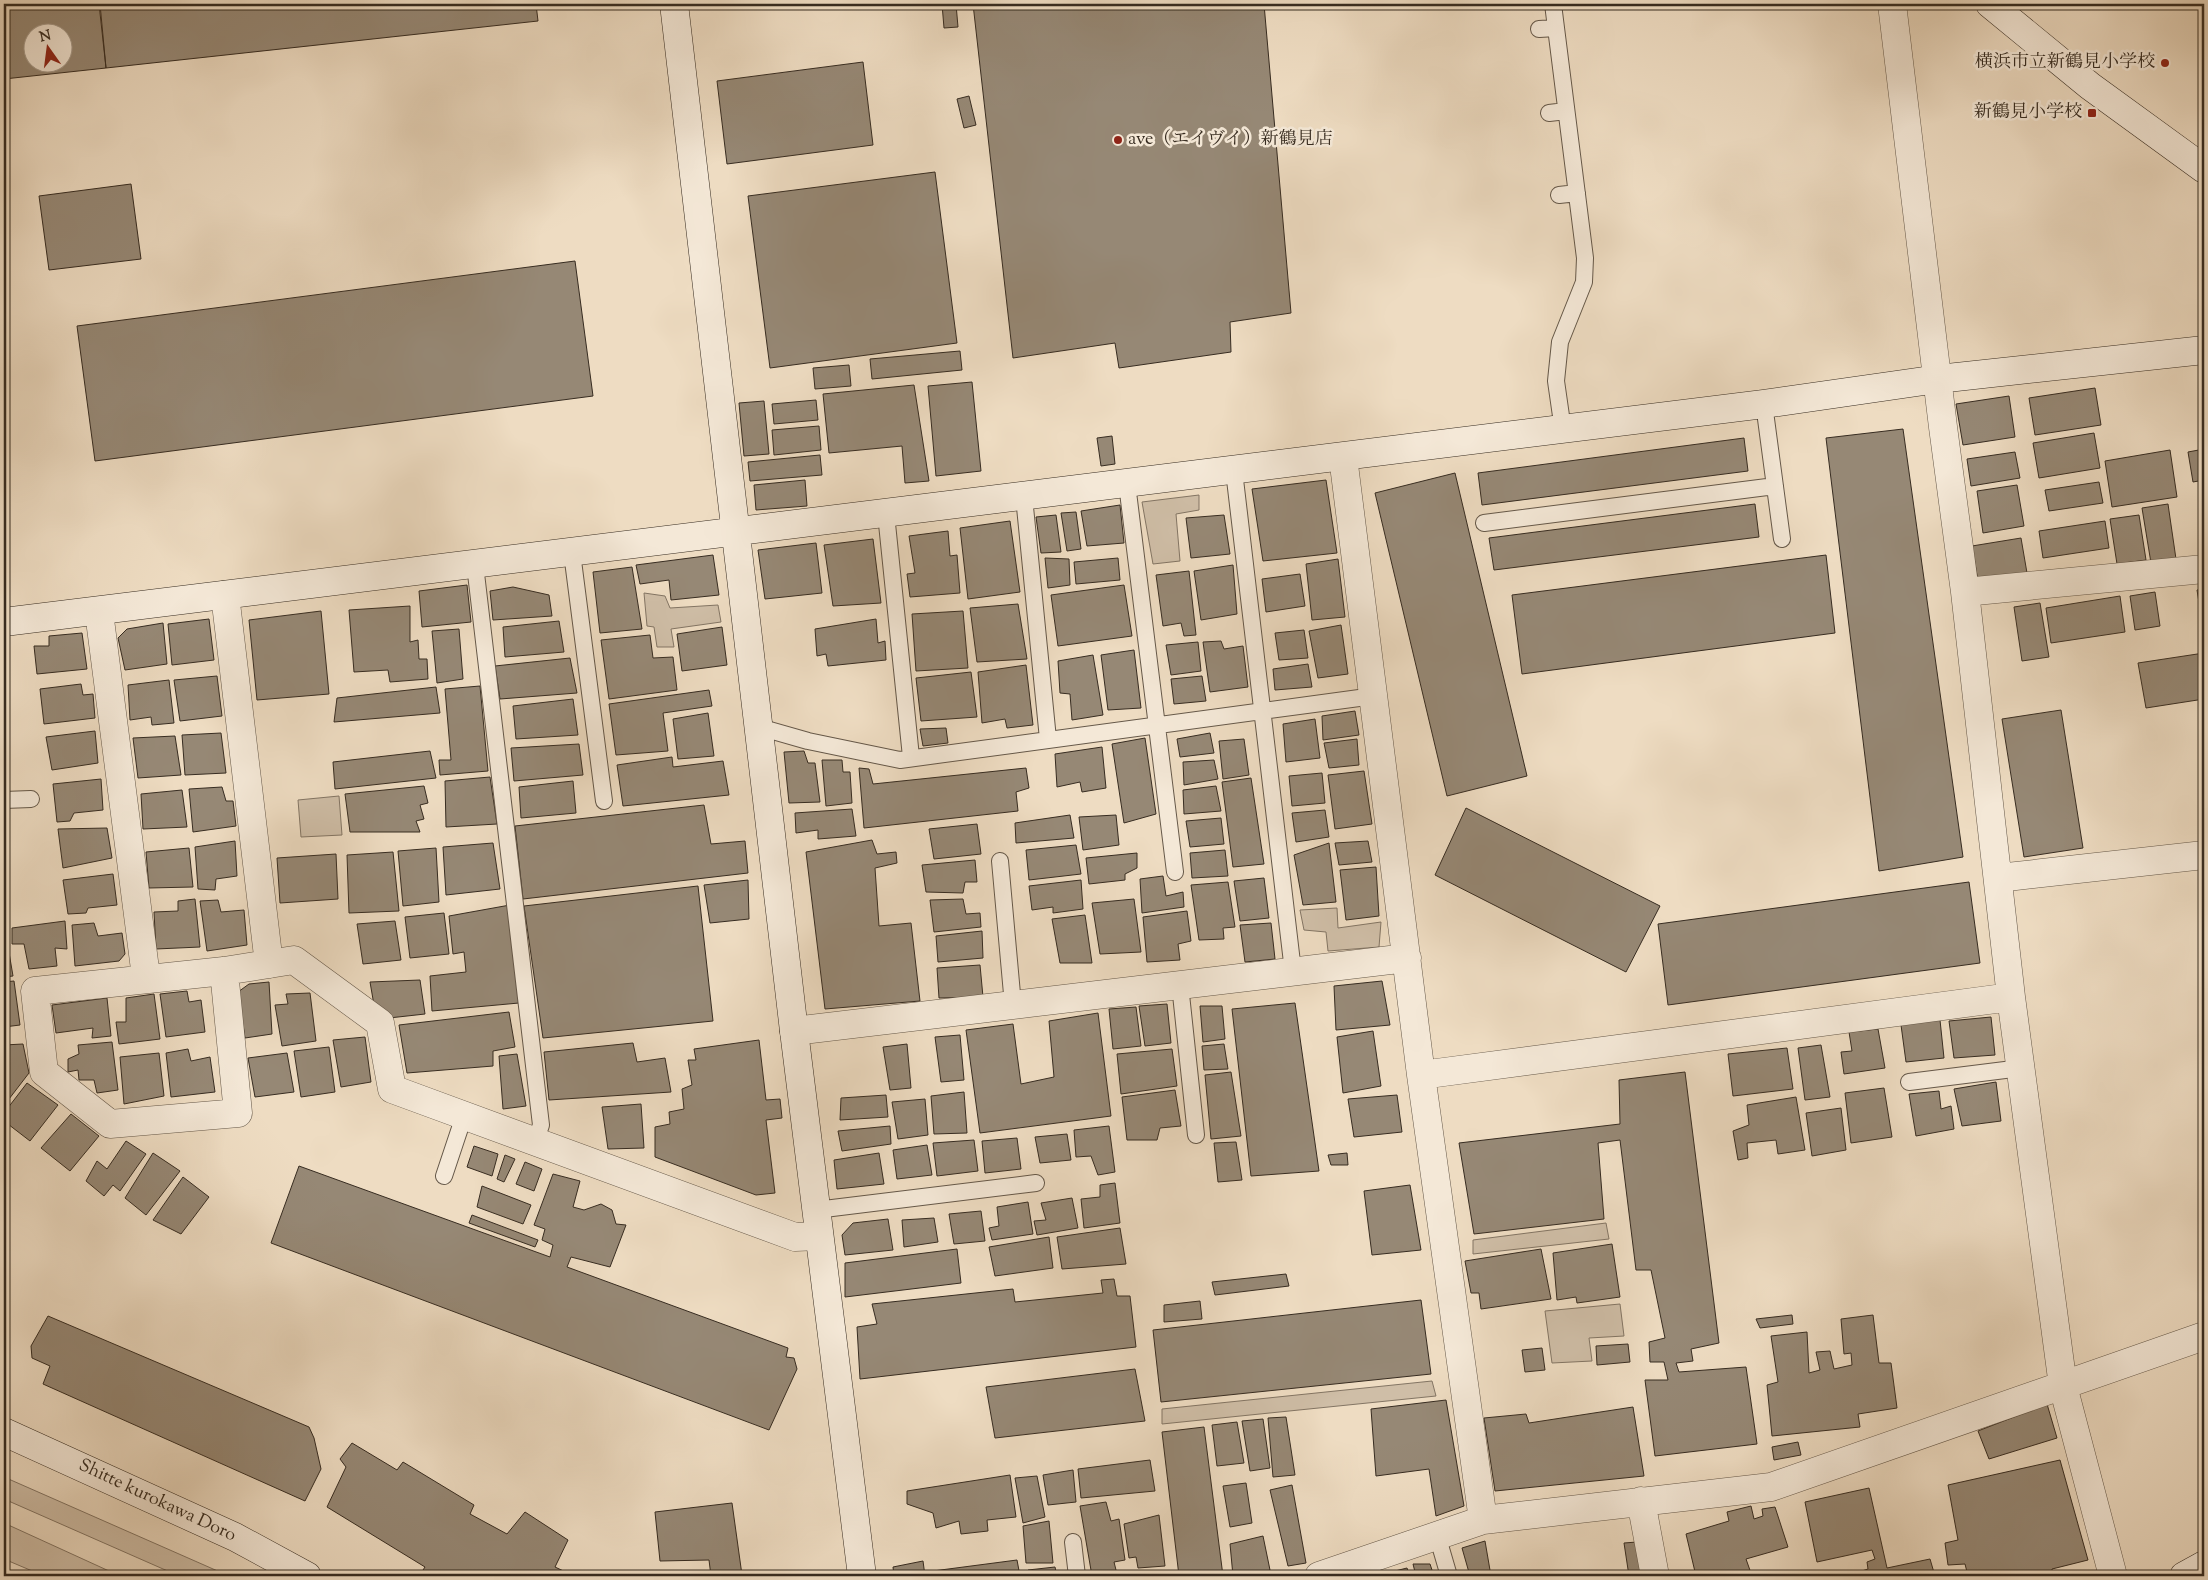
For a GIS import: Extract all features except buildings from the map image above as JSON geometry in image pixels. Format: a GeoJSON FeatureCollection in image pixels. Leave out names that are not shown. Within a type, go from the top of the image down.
{"type":"FeatureCollection","features":[{"type":"Feature","properties":{"kind":"street"},"geometry":{"type":"LineString","coordinates":[[674,4],[794,1031],[862,1576]]}},
{"type":"Feature","properties":{"kind":"street"},"geometry":{"type":"LineString","coordinates":[[1892,4],[1965,592],[2012,997],[2063,1386],[2113,1576]]}},
{"type":"Feature","properties":{"kind":"street"},"geometry":{"type":"LineString","coordinates":[[1990,4],[2090,86],[2204,169]]}},
{"type":"Feature","properties":{"kind":"street"},"geometry":{"type":"LineString","coordinates":[[4,622],[99,612],[1563,430],[1938,379],[2204,350]]}},
{"type":"Feature","properties":{"kind":"street"},"geometry":{"type":"LineString","coordinates":[[1343,457],[1421,1075],[1483,1520]]}},
{"type":"Feature","properties":{"kind":"street"},"geometry":{"type":"LineString","coordinates":[[1965,592],[2204,569]]}},
{"type":"Feature","properties":{"kind":"street"},"geometry":{"type":"LineString","coordinates":[[226,595],[269,964]]}},
{"type":"Feature","properties":{"kind":"street"},"geometry":{"type":"LineString","coordinates":[[99,612],[146,978]]}},
{"type":"Feature","properties":{"kind":"street"},"geometry":{"type":"LineString","coordinates":[[1998,878],[2204,855]]}},
{"type":"Feature","properties":{"kind":"street"},"geometry":{"type":"LineString","coordinates":[[794,1031],[1407,958]]}},
{"type":"Feature","properties":{"kind":"street"},"geometry":{"type":"LineString","coordinates":[[224,970],[238,1113],[110,1124],[44,1072],[35,991],[224,970],[294,960],[380,1023],[392,1089],[795,1237],[818,1223]]}},
{"type":"Feature","properties":{"kind":"street"},"geometry":{"type":"LineString","coordinates":[[1421,1075],[2012,997]]}},
{"type":"Feature","properties":{"kind":"street"},"geometry":{"type":"LineString","coordinates":[[1319,1576],[1483,1520],[1771,1487],[2204,1336]]}},
{"type":"Feature","properties":{"kind":"street","name":"Shitte kurokawa Doro"},"geometry":{"type":"LineString","coordinates":[[4,1432],[235,1537],[307,1576]]}},
{"type":"Feature","properties":{"kind":"street"},"geometry":{"type":"LineString","coordinates":[[1641,1501],[1655,1576]]}},
{"type":"Feature","properties":{"kind":"street"},"geometry":{"type":"LineString","coordinates":[[2184,1576],[2204,1565]]}},
{"type":"Feature","properties":{"kind":"lane"},"geometry":{"type":"LineString","coordinates":[[1553,4],[1585,258],[1584,282],[1575,309],[1560,342],[1556,381],[1563,430]]}},
{"type":"Feature","properties":{"kind":"lane"},"geometry":{"type":"LineString","coordinates":[[1539,29],[1556,28]]}},
{"type":"Feature","properties":{"kind":"lane"},"geometry":{"type":"LineString","coordinates":[[1549,113],[1566,110]]}},
{"type":"Feature","properties":{"kind":"lane"},"geometry":{"type":"LineString","coordinates":[[1559,195],[1577,193]]}},
{"type":"Feature","properties":{"kind":"lane"},"geometry":{"type":"LineString","coordinates":[[1764,404],[1782,539]]}},
{"type":"Feature","properties":{"kind":"lane"},"geometry":{"type":"LineString","coordinates":[[1234,471],[1293,971]]}},
{"type":"Feature","properties":{"kind":"lane"},"geometry":{"type":"LineString","coordinates":[[1127,484],[1175,872]]}},
{"type":"Feature","properties":{"kind":"lane"},"geometry":{"type":"LineString","coordinates":[[1484,523],[1775,486]]}},
{"type":"Feature","properties":{"kind":"lane"},"geometry":{"type":"LineString","coordinates":[[1024,497],[1048,739]]}},
{"type":"Feature","properties":{"kind":"lane"},"geometry":{"type":"LineString","coordinates":[[886,514],[911,757]]}},
{"type":"Feature","properties":{"kind":"lane"},"geometry":{"type":"LineString","coordinates":[[572,553],[604,801]]}},
{"type":"Feature","properties":{"kind":"lane"},"geometry":{"type":"LineString","coordinates":[[475,565],[541,1125],[535,1142]]}},
{"type":"Feature","properties":{"kind":"lane"},"geometry":{"type":"LineString","coordinates":[[759,727],[808,741],[900,760],[911,757],[1374,696]]}},
{"type":"Feature","properties":{"kind":"lane"},"geometry":{"type":"LineString","coordinates":[[4,800],[31,798]]}},
{"type":"Feature","properties":{"kind":"lane"},"geometry":{"type":"LineString","coordinates":[[1000,861],[1013,1005]]}},
{"type":"Feature","properties":{"kind":"lane"},"geometry":{"type":"LineString","coordinates":[[1180,985],[1196,1136]]}},
{"type":"Feature","properties":{"kind":"lane"},"geometry":{"type":"LineString","coordinates":[[1909,1082],[2021,1068]]}},
{"type":"Feature","properties":{"kind":"lane"},"geometry":{"type":"LineString","coordinates":[[444,1176],[464,1116]]}},
{"type":"Feature","properties":{"kind":"lane"},"geometry":{"type":"LineString","coordinates":[[818,1223],[1036,1183]]}},
{"type":"Feature","properties":{"kind":"lane"},"geometry":{"type":"LineString","coordinates":[[1437,1536],[1449,1576]]}},
{"type":"Feature","properties":{"kind":"lane"},"geometry":{"type":"LineString","coordinates":[[1073,1542],[1077,1576]]}},
{"type":"Feature","properties":{"kind":"shaded area"},"geometry":{"type":"Polygon","coordinates":[[[1199,495],[1199,510],[1176,514],[1180,561],[1153,564],[1142,502],[1199,495]]]}},
{"type":"Feature","properties":{"kind":"shaded area"},"geometry":{"type":"Polygon","coordinates":[[[644,593],[665,596],[670,608],[718,605],[721,622],[671,629],[674,647],[657,647],[654,627],[647,626],[644,593]]]}},
{"type":"Feature","properties":{"kind":"shaded area"},"geometry":{"type":"Polygon","coordinates":[[[339,796],[342,835],[301,837],[298,800],[339,796]]]}},
{"type":"Feature","properties":{"kind":"shaded area"},"geometry":{"type":"Polygon","coordinates":[[[1337,908],[1338,928],[1381,922],[1379,947],[1328,951],[1326,932],[1304,930],[1300,910],[1337,908]]]}},
{"type":"Feature","properties":{"kind":"shaded area"},"geometry":{"type":"Polygon","coordinates":[[[1606,1223],[1609,1239],[1473,1254],[1473,1240],[1606,1223]]]}},
{"type":"Feature","properties":{"kind":"shaded area"},"geometry":{"type":"Polygon","coordinates":[[[1620,1304],[1624,1336],[1589,1338],[1592,1361],[1552,1363],[1545,1311],[1620,1304]]]}},
{"type":"Feature","properties":{"kind":"shaded area"},"geometry":{"type":"Polygon","coordinates":[[[1432,1381],[1436,1396],[1162,1424],[1162,1409],[1432,1381]]]}},
{"type":"Feature","properties":{"kind":"shaded area"},"geometry":{"type":"Polygon","coordinates":[[[4,1477],[229,1576],[179,1576],[4,1499],[4,1477]]]}},
{"type":"Feature","properties":{"kind":"shaded area"},"geometry":{"type":"Polygon","coordinates":[[[4,1523],[120,1576],[44,1576],[4,1559],[4,1523]]]}},
{"type":"Feature","properties":{"kind":"place","name":"横浜市立新鶴見小学校"},"geometry":{"type":"Point","coordinates":[2165,63]}},
{"type":"Feature","properties":{"kind":"place","name":"新鶴見小学校"},"geometry":{"type":"Point","coordinates":[2092,113]}},
{"type":"Feature","properties":{"kind":"place","name":"ave（エイヴイ）新鶴見店"},"geometry":{"type":"Point","coordinates":[1118,140]}}]}
